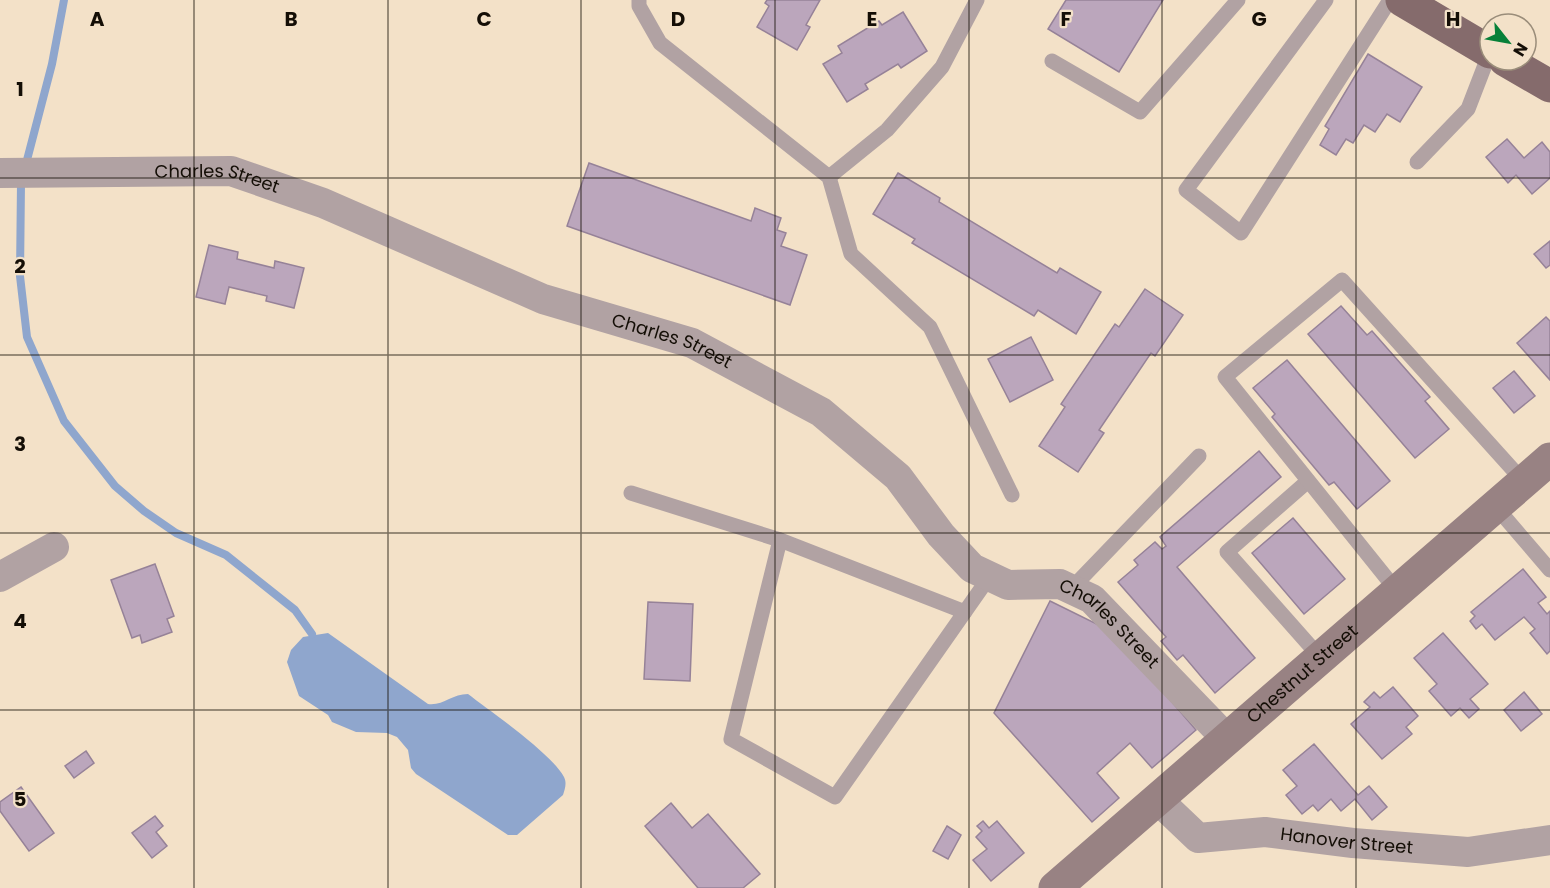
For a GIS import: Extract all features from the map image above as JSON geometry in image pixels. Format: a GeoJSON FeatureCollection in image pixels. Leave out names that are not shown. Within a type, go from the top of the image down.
{"type":"FeatureCollection","features":[{"type":"Feature","properties":{"kind":"main road"},"geometry":{"type":"LineString","coordinates":[[1424,5],[1478,43]]}},
{"type":"Feature","properties":{"kind":"main road"},"geometry":{"type":"LineString","coordinates":[[1524,72],[1550,87]]}},
{"type":"Feature","properties":{"kind":"street","name":"Charles Street"},"geometry":{"type":"LineString","coordinates":[[0,173],[231,171],[323,203],[543,299],[692,343],[821,412],[898,477],[941,535],[972,568],[1008,585],[1060,584],[1092,598],[1226,738]]}},
{"type":"Feature","properties":{"kind":"street","name":"Chestnut Street"},"geometry":{"type":"LineString","coordinates":[[1054,888],[1319,656],[1550,459]]}},
{"type":"Feature","properties":{"kind":"street"},"geometry":{"type":"LineString","coordinates":[[0,577],[54,547]]}},
{"type":"Feature","properties":{"kind":"street","name":"Hanover Street"},"geometry":{"type":"LineString","coordinates":[[1157,799],[1198,838],[1265,832],[1353,843],[1468,852],[1550,840]]}},
{"type":"Feature","properties":{"kind":"lane"},"geometry":{"type":"LineString","coordinates":[[639,0],[639,6],[660,43],[829,177],[851,254],[930,327],[1012,495]]}},
{"type":"Feature","properties":{"kind":"lane"},"geometry":{"type":"LineString","coordinates":[[829,177],[887,130],[942,67],[977,0]]}},
{"type":"Feature","properties":{"kind":"lane"},"geometry":{"type":"LineString","coordinates":[[1052,61],[1140,111],[1238,0]]}},
{"type":"Feature","properties":{"kind":"lane"},"geometry":{"type":"LineString","coordinates":[[1326,0],[1186,190],[1240,233],[1390,0]]}},
{"type":"Feature","properties":{"kind":"lane"},"geometry":{"type":"LineString","coordinates":[[1417,162],[1468,109],[1482,72]]}},
{"type":"Feature","properties":{"kind":"lane"},"geometry":{"type":"LineString","coordinates":[[1397,591],[1225,377],[1342,280],[1524,482]]}},
{"type":"Feature","properties":{"kind":"lane"},"geometry":{"type":"LineString","coordinates":[[1071,589],[1199,456]]}},
{"type":"Feature","properties":{"kind":"lane"},"geometry":{"type":"LineString","coordinates":[[1308,481],[1227,552],[1319,656]]}},
{"type":"Feature","properties":{"kind":"lane"},"geometry":{"type":"LineString","coordinates":[[631,493],[780,540],[964,612]]}},
{"type":"Feature","properties":{"kind":"lane"},"geometry":{"type":"LineString","coordinates":[[1496,507],[1550,570]]}},
{"type":"Feature","properties":{"kind":"lane"},"geometry":{"type":"LineString","coordinates":[[780,540],[731,739],[835,797],[990,576]]}},
{"type":"Feature","properties":{"kind":"water"},"geometry":{"type":"Polygon","coordinates":[[[328,633],[428,704],[468,694],[520,733],[547,757],[564,777],[563,795],[517,835],[508,835],[416,774],[411,768],[408,750],[397,737],[387,733],[356,732],[332,722],[328,715],[299,696],[287,662],[291,650],[303,637],[328,633]]]}},
{"type":"Feature","properties":{"kind":"building"},"geometry":{"type":"Polygon","coordinates":[[[767,0],[820,0],[806,25],[810,27],[797,50],[757,27],[769,6],[765,3],[767,0]]]}},
{"type":"Feature","properties":{"kind":"building"},"geometry":{"type":"Polygon","coordinates":[[[1066,0],[1163,0],[1119,72],[1048,29],[1066,0]]]}},
{"type":"Feature","properties":{"kind":"building"},"geometry":{"type":"Polygon","coordinates":[[[903,12],[927,51],[901,68],[898,64],[865,84],[868,89],[847,102],[823,64],[842,53],[838,46],[879,21],[882,25],[903,12]]]}},
{"type":"Feature","properties":{"kind":"building"},"geometry":{"type":"Polygon","coordinates":[[[1368,54],[1422,87],[1400,122],[1387,114],[1375,132],[1364,125],[1353,143],[1346,139],[1336,155],[1320,145],[1329,129],[1325,126],[1368,54]]]}},
{"type":"Feature","properties":{"kind":"building"},"geometry":{"type":"Polygon","coordinates":[[[1507,139],[1524,158],[1542,142],[1550,152],[1550,178],[1532,194],[1516,175],[1508,183],[1486,157],[1507,139]]]}},
{"type":"Feature","properties":{"kind":"building"},"geometry":{"type":"Polygon","coordinates":[[[589,163],[751,221],[755,208],[781,218],[777,230],[786,233],[781,246],[807,255],[790,305],[567,226],[589,163]]]}},
{"type":"Feature","properties":{"kind":"building"},"geometry":{"type":"Polygon","coordinates":[[[898,173],[940,198],[939,202],[1057,273],[1060,268],[1101,292],[1076,334],[1038,310],[1034,316],[912,243],[915,239],[873,214],[898,173]]]}},
{"type":"Feature","properties":{"kind":"building"},"geometry":{"type":"Polygon","coordinates":[[[1550,241],[1550,265],[1546,268],[1534,254],[1550,241]]]}},
{"type":"Feature","properties":{"kind":"building"},"geometry":{"type":"Polygon","coordinates":[[[209,245],[238,252],[237,259],[274,268],[275,261],[304,268],[294,308],[266,301],[267,296],[229,287],[225,304],[196,297],[209,245]]]}},
{"type":"Feature","properties":{"kind":"building"},"geometry":{"type":"Polygon","coordinates":[[[1145,289],[1183,315],[1155,356],[1151,353],[1099,430],[1104,433],[1078,472],[1039,446],[1065,407],[1061,404],[1115,324],[1119,327],[1145,289]]]}},
{"type":"Feature","properties":{"kind":"building"},"geometry":{"type":"Polygon","coordinates":[[[1341,306],[1367,335],[1372,331],[1430,397],[1425,401],[1449,429],[1415,458],[1308,334],[1341,306]]]}},
{"type":"Feature","properties":{"kind":"building"},"geometry":{"type":"Polygon","coordinates":[[[1546,317],[1550,321],[1550,380],[1517,343],[1546,317]]]}},
{"type":"Feature","properties":{"kind":"building"},"geometry":{"type":"Polygon","coordinates":[[[1031,337],[1053,380],[1010,402],[988,359],[1031,337]]]}},
{"type":"Feature","properties":{"kind":"building"},"geometry":{"type":"Polygon","coordinates":[[[1287,360],[1390,481],[1357,509],[1334,482],[1329,485],[1272,417],[1275,414],[1253,388],[1287,360]]]}},
{"type":"Feature","properties":{"kind":"building"},"geometry":{"type":"Polygon","coordinates":[[[1514,371],[1535,396],[1514,413],[1493,388],[1514,371]]]}},
{"type":"Feature","properties":{"kind":"building"},"geometry":{"type":"Polygon","coordinates":[[[1259,451],[1281,477],[1177,567],[1255,658],[1215,693],[1183,655],[1177,660],[1161,641],[1166,637],[1118,582],[1138,565],[1134,560],[1155,542],[1162,549],[1166,546],[1160,537],[1259,451]]]}},
{"type":"Feature","properties":{"kind":"building"},"geometry":{"type":"Polygon","coordinates":[[[1293,518],[1345,579],[1304,614],[1252,553],[1293,518]]]}},
{"type":"Feature","properties":{"kind":"building"},"geometry":{"type":"Polygon","coordinates":[[[155,564],[174,616],[167,619],[172,632],[142,643],[140,635],[132,638],[111,580],[155,564]]]}},
{"type":"Feature","properties":{"kind":"building"},"geometry":{"type":"Polygon","coordinates":[[[1523,569],[1546,597],[1538,603],[1547,614],[1550,611],[1550,651],[1547,654],[1530,633],[1535,629],[1524,617],[1495,640],[1482,624],[1476,629],[1470,621],[1475,616],[1471,612],[1523,569]]]}},
{"type":"Feature","properties":{"kind":"building"},"geometry":{"type":"Polygon","coordinates":[[[1050,601],[1111,631],[1196,730],[1152,768],[1130,743],[1097,773],[1119,798],[1092,822],[994,713],[1050,601]]]}},
{"type":"Feature","properties":{"kind":"building"},"geometry":{"type":"Polygon","coordinates":[[[648,602],[693,604],[690,681],[644,679],[648,602]]]}},
{"type":"Feature","properties":{"kind":"building"},"geometry":{"type":"Polygon","coordinates":[[[1443,633],[1488,684],[1470,699],[1479,709],[1469,718],[1460,708],[1451,716],[1429,691],[1437,684],[1414,658],[1443,633]]]}},
{"type":"Feature","properties":{"kind":"building"},"geometry":{"type":"Polygon","coordinates":[[[1393,687],[1418,716],[1406,727],[1412,734],[1382,759],[1351,724],[1370,707],[1364,702],[1374,692],[1380,698],[1393,687]]]}},
{"type":"Feature","properties":{"kind":"building"},"geometry":{"type":"Polygon","coordinates":[[[1524,692],[1542,714],[1521,731],[1504,710],[1524,692]]]}},
{"type":"Feature","properties":{"kind":"building"},"geometry":{"type":"Polygon","coordinates":[[[1314,744],[1358,795],[1369,786],[1387,807],[1372,820],[1355,799],[1341,811],[1331,799],[1318,811],[1313,805],[1302,814],[1286,795],[1297,786],[1283,770],[1314,744]]]}},
{"type":"Feature","properties":{"kind":"building"},"geometry":{"type":"Polygon","coordinates":[[[86,751],[94,763],[74,778],[65,766],[86,751]]]}},
{"type":"Feature","properties":{"kind":"building"},"geometry":{"type":"Polygon","coordinates":[[[21,787],[54,833],[29,851],[0,811],[0,802],[21,787]]]}},
{"type":"Feature","properties":{"kind":"building"},"geometry":{"type":"Polygon","coordinates":[[[671,803],[692,828],[708,814],[760,874],[743,888],[698,888],[645,826],[671,803]]]}},
{"type":"Feature","properties":{"kind":"building"},"geometry":{"type":"Polygon","coordinates":[[[155,816],[163,826],[156,832],[167,846],[152,858],[132,833],[155,816]]]}},
{"type":"Feature","properties":{"kind":"building"},"geometry":{"type":"Polygon","coordinates":[[[983,821],[989,828],[997,821],[1024,853],[991,881],[973,860],[987,849],[976,837],[982,831],[977,826],[983,821]]]}},
{"type":"Feature","properties":{"kind":"building"},"geometry":{"type":"Polygon","coordinates":[[[947,826],[961,835],[948,859],[933,851],[947,826]]]}},
{"type":"Feature","properties":{"kind":"waterway"},"geometry":{"type":"LineString","coordinates":[[27,160],[52,64],[64,0]]}},
{"type":"Feature","properties":{"kind":"waterway"},"geometry":{"type":"LineString","coordinates":[[21,183],[20,276],[27,337],[64,421],[115,486],[144,511],[176,533],[226,555],[295,610],[312,634]]}}]}
